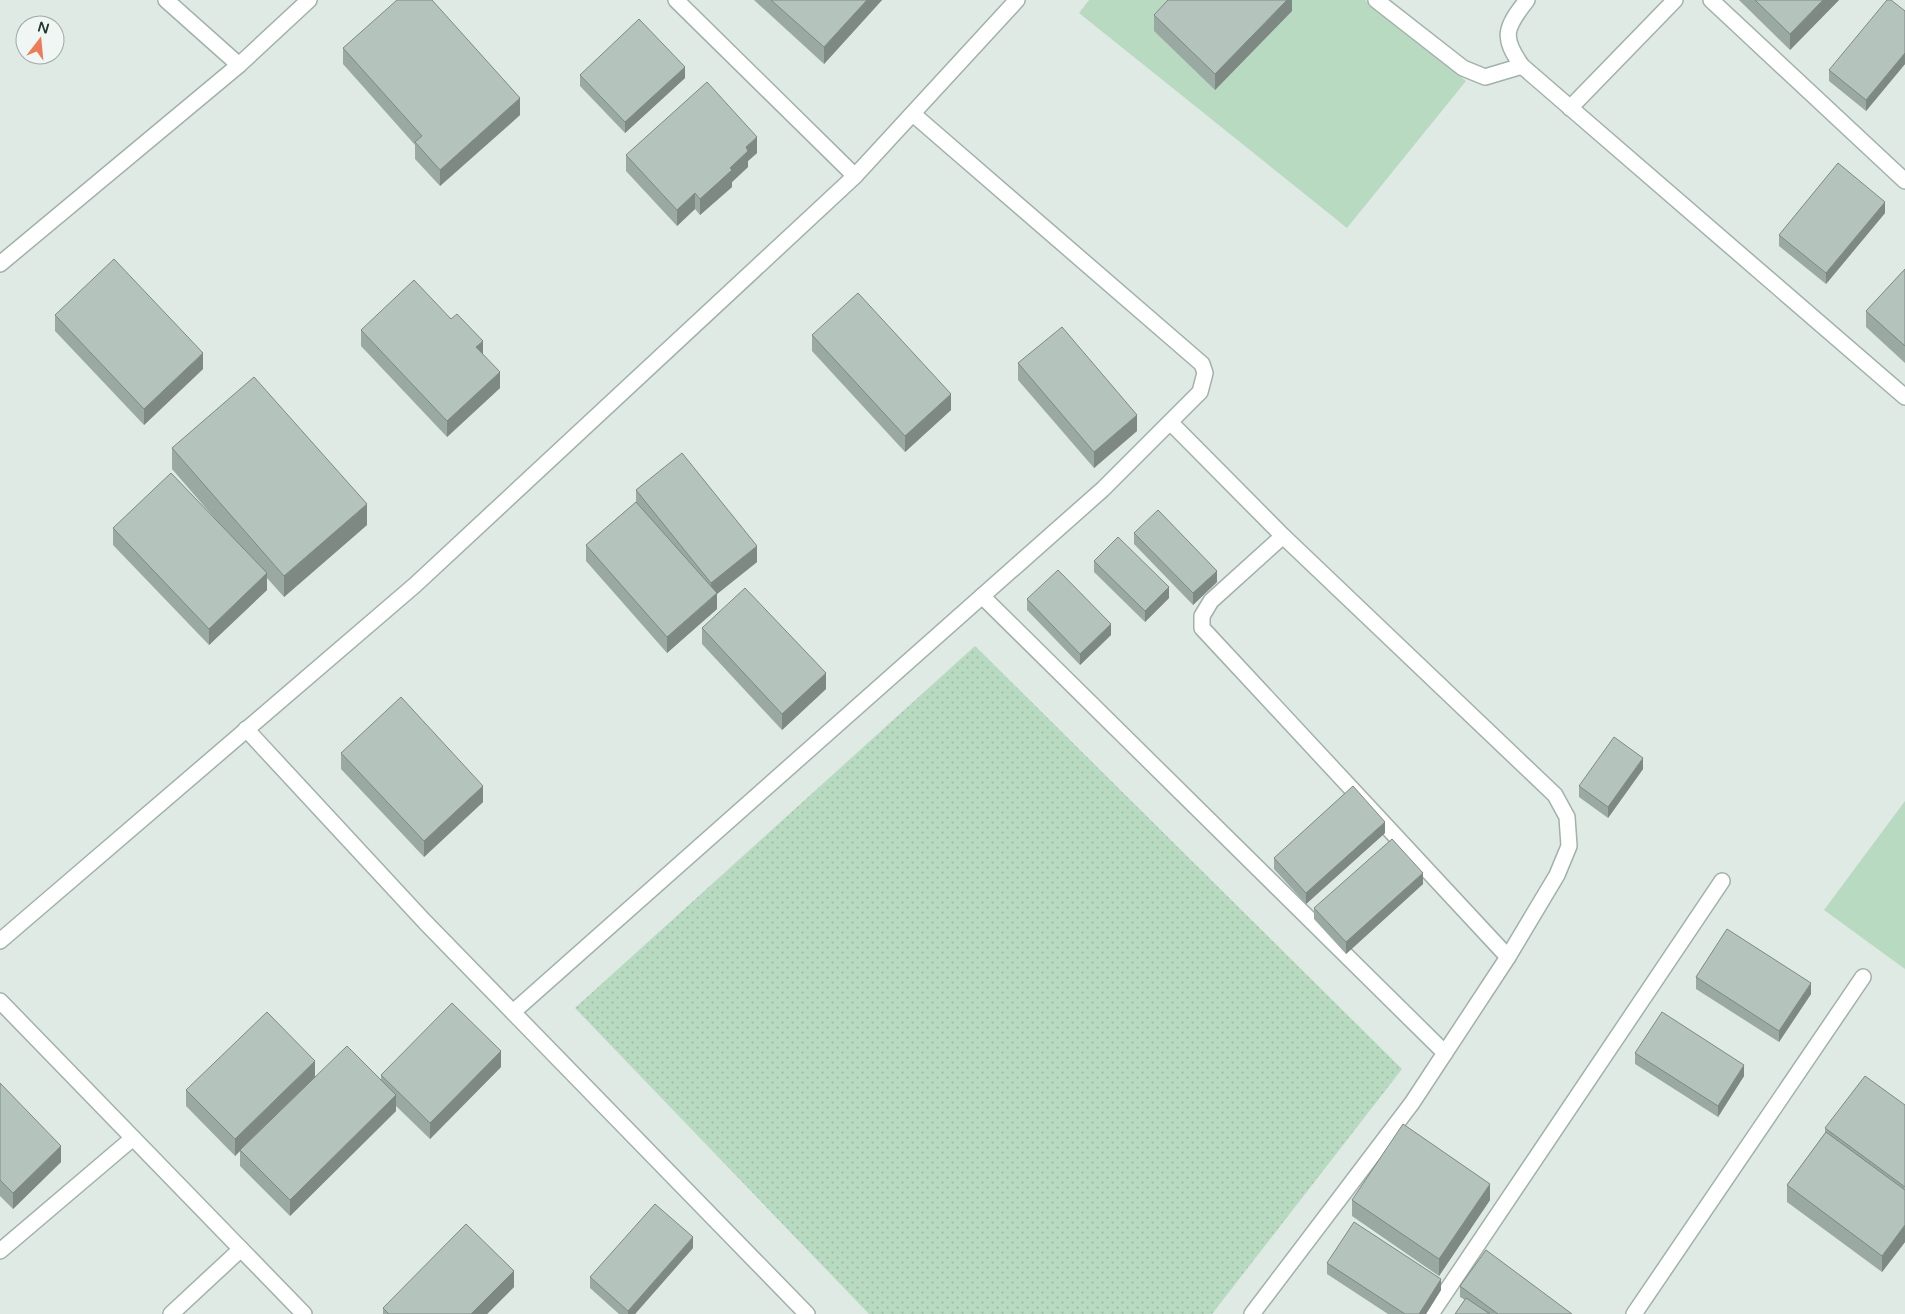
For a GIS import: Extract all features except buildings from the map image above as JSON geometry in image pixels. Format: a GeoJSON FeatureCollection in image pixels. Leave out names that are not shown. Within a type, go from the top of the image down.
{"type":"FeatureCollection","features":[{"type":"Feature","properties":{"kind":"street"},"geometry":{"type":"LineString","coordinates":[[166,0],[238,65]]}},
{"type":"Feature","properties":{"kind":"street"},"geometry":{"type":"LineString","coordinates":[[0,264],[238,65],[309,0]]}},
{"type":"Feature","properties":{"kind":"street"},"geometry":{"type":"LineString","coordinates":[[676,0],[855,176]]}},
{"type":"Feature","properties":{"kind":"street"},"geometry":{"type":"LineString","coordinates":[[0,941],[415,585],[855,176],[1017,0]]}},
{"type":"Feature","properties":{"kind":"street"},"geometry":{"type":"LineString","coordinates":[[1376,0],[1464,68],[1485,77],[1522,66]]}},
{"type":"Feature","properties":{"kind":"street"},"geometry":{"type":"LineString","coordinates":[[1527,0],[1516,13],[1507,33],[1509,48],[1522,66],[1905,397]]}},
{"type":"Feature","properties":{"kind":"street"},"geometry":{"type":"LineString","coordinates":[[1570,108],[1675,0]]}},
{"type":"Feature","properties":{"kind":"street"},"geometry":{"type":"LineString","coordinates":[[1711,0],[1905,181]]}},
{"type":"Feature","properties":{"kind":"street"},"geometry":{"type":"LineString","coordinates":[[513,1012],[1103,489],[1200,392],[1205,373],[1202,364],[913,114]]}},
{"type":"Feature","properties":{"kind":"street"},"geometry":{"type":"LineString","coordinates":[[1171,423],[1283,536],[1555,795],[1567,818],[1569,846],[1557,875],[1508,957],[1412,1103],[1252,1314]]}},
{"type":"Feature","properties":{"kind":"street"},"geometry":{"type":"LineString","coordinates":[[1283,536],[1211,602],[1202,616],[1202,628],[1210,639],[1508,957]]}},
{"type":"Feature","properties":{"kind":"street"},"geometry":{"type":"LineString","coordinates":[[982,596],[1445,1053]]}},
{"type":"Feature","properties":{"kind":"street"},"geometry":{"type":"LineString","coordinates":[[246,730],[425,922],[808,1314]]}},
{"type":"Feature","properties":{"kind":"street"},"geometry":{"type":"LineString","coordinates":[[1431,1314],[1722,881]]}},
{"type":"Feature","properties":{"kind":"street"},"geometry":{"type":"LineString","coordinates":[[1634,1314],[1864,978]]}},
{"type":"Feature","properties":{"kind":"street"},"geometry":{"type":"LineString","coordinates":[[0,1001],[304,1314]]}},
{"type":"Feature","properties":{"kind":"street"},"geometry":{"type":"LineString","coordinates":[[0,1251],[133,1138]]}},
{"type":"Feature","properties":{"kind":"street"},"geometry":{"type":"LineString","coordinates":[[171,1314],[241,1249]]}},
{"type":"Feature","properties":{"kind":"green space"},"geometry":{"type":"Polygon","coordinates":[[[1089,0],[1365,0],[1466,81],[1347,228],[1079,13],[1089,0]]]}},
{"type":"Feature","properties":{"kind":"green space"},"geometry":{"type":"Polygon","coordinates":[[[975,646],[1402,1069],[1212,1314],[869,1314],[575,1008],[975,646]]]}},
{"type":"Feature","properties":{"kind":"green space"},"geometry":{"type":"Polygon","coordinates":[[[1905,801],[1905,969],[1824,910],[1905,801]]]}}]}
